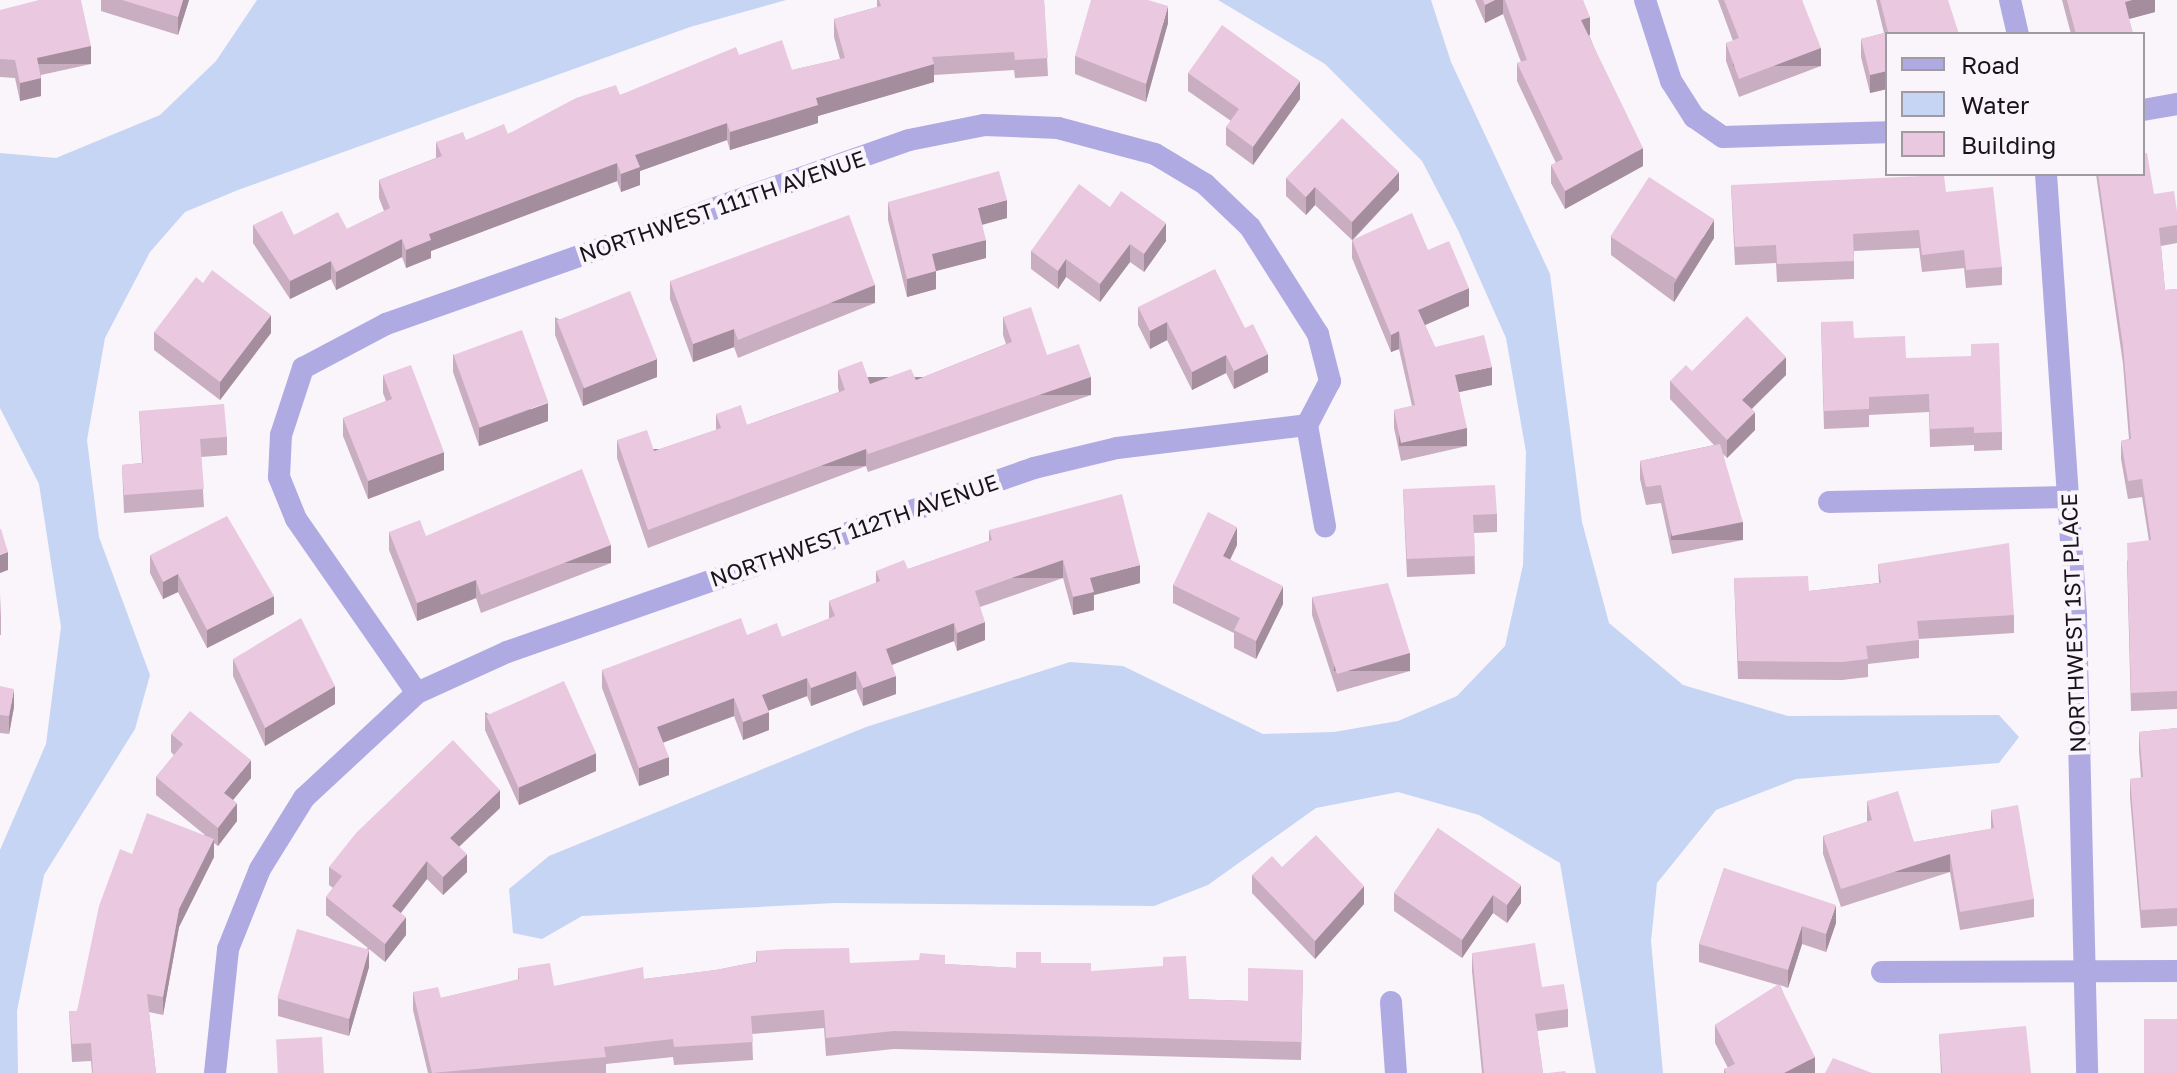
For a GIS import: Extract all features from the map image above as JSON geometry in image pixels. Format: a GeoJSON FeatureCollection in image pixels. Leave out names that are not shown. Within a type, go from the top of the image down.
{"type":"FeatureCollection","features":[{"type":"Feature","properties":{"kind":"street"},"geometry":{"type":"LineString","coordinates":[[1645,0],[1671,81],[1694,117],[1723,137],[1885,132]]}},
{"type":"Feature","properties":{"kind":"street"},"geometry":{"type":"LineString","coordinates":[[2010,0],[2018,32]]}},
{"type":"Feature","properties":{"kind":"street"},"geometry":{"type":"LineString","coordinates":[[2145,110],[2177,104]]}},
{"type":"Feature","properties":{"kind":"street","name":"NORTHWEST 111TH AVENUE"},"geometry":{"type":"LineString","coordinates":[[417,693],[296,519],[279,477],[281,435],[303,368],[386,324],[909,140],[984,125],[1058,128],[1155,154],[1205,184],[1284,272],[1318,334],[1330,381],[1307,425]]}},
{"type":"Feature","properties":{"kind":"street","name":"NORTHWEST 1ST PLACE"},"geometry":{"type":"LineString","coordinates":[[2046,176],[2068,497],[2087,1073]]}},
{"type":"Feature","properties":{"kind":"street"},"geometry":{"type":"LineString","coordinates":[[1307,425],[1325,526]]}},
{"type":"Feature","properties":{"kind":"street","name":"NORTHWEST 112TH AVENUE"},"geometry":{"type":"LineString","coordinates":[[215,1073],[228,949],[260,869],[304,798],[417,693],[507,652],[1034,468],[1117,448],[1307,425]]}},
{"type":"Feature","properties":{"kind":"street"},"geometry":{"type":"LineString","coordinates":[[1829,502],[2068,497]]}},
{"type":"Feature","properties":{"kind":"street"},"geometry":{"type":"LineString","coordinates":[[1882,972],[2084,974],[2177,971]]}},
{"type":"Feature","properties":{"kind":"street"},"geometry":{"type":"LineString","coordinates":[[1391,1002],[1396,1073]]}},
{"type":"Feature","properties":{"kind":"water"},"geometry":{"type":"Polygon","coordinates":[[[257,0],[786,0],[690,27],[238,190],[185,212],[150,252],[105,338],[87,440],[99,537],[150,675],[135,729],[44,875],[17,1011],[18,1073],[0,1073],[0,850],[46,744],[61,627],[39,484],[0,408],[0,153],[56,158],[160,115],[216,61],[257,0]]]}},
{"type":"Feature","properties":{"kind":"water"},"geometry":{"type":"Polygon","coordinates":[[[1218,0],[1431,0],[1451,62],[1550,274],[1582,522],[1609,623],[1683,685],[1788,716],[1999,715],[2019,737],[1999,763],[1796,779],[1716,810],[1657,883],[1651,941],[1663,1073],[1596,1073],[1560,863],[1479,815],[1398,792],[1316,808],[1208,885],[1154,906],[835,903],[582,916],[542,939],[513,933],[509,889],[549,856],[866,727],[1070,662],[1123,666],[1263,734],[1334,732],[1398,721],[1457,696],[1505,646],[1523,565],[1526,452],[1506,338],[1458,230],[1422,161],[1325,64],[1218,0]]]}},
{"type":"Feature","properties":{"kind":"building"},"geometry":{"type":"Polygon","coordinates":[[[39,0],[81,0],[91,46],[37,58],[41,78],[20,83],[15,60],[0,59],[0,10],[39,0]]]}},
{"type":"Feature","properties":{"kind":"building"},"geometry":{"type":"Polygon","coordinates":[[[122,0],[183,0],[178,17],[122,0]]]}},
{"type":"Feature","properties":{"kind":"building"},"geometry":{"type":"Polygon","coordinates":[[[879,0],[1044,0],[1048,58],[1015,60],[1014,52],[932,57],[934,64],[816,98],[818,105],[730,132],[727,123],[635,155],[640,167],[621,174],[617,163],[429,234],[431,240],[406,250],[402,239],[336,272],[331,261],[290,281],[253,225],[282,211],[294,235],[338,212],[347,229],[390,208],[379,180],[442,156],[436,142],[463,132],[466,140],[504,124],[508,134],[576,98],[616,85],[620,95],[736,47],[739,55],[782,40],[792,70],[845,58],[834,19],[881,6],[879,0]]]}},
{"type":"Feature","properties":{"kind":"building"},"geometry":{"type":"Polygon","coordinates":[[[1091,0],[1148,0],[1168,6],[1146,84],[1075,56],[1091,0]]]}},
{"type":"Feature","properties":{"kind":"building"},"geometry":{"type":"Polygon","coordinates":[[[1505,0],[1583,0],[1590,17],[1581,20],[1643,148],[1565,191],[1551,165],[1563,159],[1517,63],[1527,60],[1505,0]]]}},
{"type":"Feature","properties":{"kind":"building"},"geometry":{"type":"Polygon","coordinates":[[[1724,0],[1802,0],[1821,48],[1739,79],[1726,43],[1739,38],[1724,0]]]}},
{"type":"Feature","properties":{"kind":"building"},"geometry":{"type":"Polygon","coordinates":[[[1880,0],[1948,0],[1958,32],[1888,32],[1880,0]]]}},
{"type":"Feature","properties":{"kind":"building"},"geometry":{"type":"Polygon","coordinates":[[[2067,0],[2132,0],[2125,2],[2132,32],[2075,32],[2067,0]]]}},
{"type":"Feature","properties":{"kind":"building"},"geometry":{"type":"Polygon","coordinates":[[[1222,25],[1300,81],[1253,147],[1226,127],[1239,109],[1188,73],[1222,25]]]}},
{"type":"Feature","properties":{"kind":"building"},"geometry":{"type":"Polygon","coordinates":[[[1885,33],[1885,71],[1870,75],[1861,39],[1885,33]]]}},
{"type":"Feature","properties":{"kind":"building"},"geometry":{"type":"Polygon","coordinates":[[[1342,118],[1399,172],[1352,222],[1315,187],[1306,197],[1286,178],[1342,118]]]}},
{"type":"Feature","properties":{"kind":"building"},"geometry":{"type":"Polygon","coordinates":[[[2145,154],[2154,194],[2174,191],[2177,211],[2177,225],[2159,228],[2165,290],[2177,289],[2177,691],[2131,693],[2127,543],[2151,540],[2142,479],[2128,481],[2121,441],[2131,439],[2123,346],[2098,176],[2145,176],[2145,154]]]}},
{"type":"Feature","properties":{"kind":"building"},"geometry":{"type":"Polygon","coordinates":[[[999,171],[1007,200],[978,208],[986,240],[932,254],[936,271],[907,279],[888,202],[999,171]]]}},
{"type":"Feature","properties":{"kind":"building"},"geometry":{"type":"Polygon","coordinates":[[[1944,176],[1946,192],[1993,187],[2002,267],[1966,270],[1964,250],[1922,255],[1919,230],[1853,234],[1854,261],[1777,264],[1776,245],[1735,247],[1731,185],[1944,176]]]}},
{"type":"Feature","properties":{"kind":"building"},"geometry":{"type":"Polygon","coordinates":[[[1649,177],[1714,219],[1676,279],[1610,237],[1649,177]]]}},
{"type":"Feature","properties":{"kind":"building"},"geometry":{"type":"Polygon","coordinates":[[[1079,184],[1110,207],[1121,191],[1166,223],[1144,254],[1130,244],[1100,284],[1066,259],[1058,271],[1031,251],[1079,184]]]}},
{"type":"Feature","properties":{"kind":"building"},"geometry":{"type":"Polygon","coordinates":[[[1412,213],[1428,250],[1449,241],[1469,288],[1418,310],[1435,347],[1484,335],[1492,367],[1455,375],[1467,428],[1401,443],[1394,410],[1415,405],[1399,331],[1391,335],[1352,240],[1412,213]]]}},
{"type":"Feature","properties":{"kind":"building"},"geometry":{"type":"Polygon","coordinates":[[[849,215],[875,285],[738,340],[734,329],[693,344],[670,281],[849,215]]]}},
{"type":"Feature","properties":{"kind":"building"},"geometry":{"type":"Polygon","coordinates":[[[1215,269],[1245,328],[1253,324],[1268,354],[1234,371],[1226,355],[1192,372],[1167,322],[1150,331],[1138,307],[1215,269]]]}},
{"type":"Feature","properties":{"kind":"building"},"geometry":{"type":"Polygon","coordinates":[[[212,270],[271,315],[220,382],[154,332],[196,277],[203,283],[212,270]]]}},
{"type":"Feature","properties":{"kind":"building"},"geometry":{"type":"Polygon","coordinates":[[[630,291],[657,359],[584,388],[557,321],[630,291]]]}},
{"type":"Feature","properties":{"kind":"building"},"geometry":{"type":"Polygon","coordinates":[[[1031,307],[1047,355],[1079,344],[1091,377],[868,454],[866,449],[648,530],[617,440],[647,430],[654,451],[721,428],[716,414],[741,405],[747,425],[845,390],[838,370],[862,361],[870,384],[911,369],[916,380],[1012,342],[1003,317],[1031,307]]]}},
{"type":"Feature","properties":{"kind":"building"},"geometry":{"type":"Polygon","coordinates":[[[1747,316],[1786,357],[1742,400],[1755,412],[1727,440],[1670,381],[1686,365],[1692,371],[1747,316]]]}},
{"type":"Feature","properties":{"kind":"building"},"geometry":{"type":"Polygon","coordinates":[[[1853,321],[1854,338],[1905,336],[1906,358],[1971,356],[1971,344],[1999,343],[2002,432],[1974,433],[1974,427],[1930,429],[1929,394],[1869,397],[1869,409],[1824,411],[1821,322],[1853,321]]]}},
{"type":"Feature","properties":{"kind":"building"},"geometry":{"type":"Polygon","coordinates":[[[522,330],[548,402],[480,427],[453,355],[522,330]]]}},
{"type":"Feature","properties":{"kind":"building"},"geometry":{"type":"Polygon","coordinates":[[[411,365],[444,452],[368,481],[343,418],[392,399],[383,375],[411,365]]]}},
{"type":"Feature","properties":{"kind":"building"},"geometry":{"type":"Polygon","coordinates":[[[224,404],[227,437],[200,439],[204,489],[124,495],[122,465],[143,463],[139,411],[224,404]]]}},
{"type":"Feature","properties":{"kind":"building"},"geometry":{"type":"Polygon","coordinates":[[[1720,444],[1743,522],[1672,536],[1661,485],[1646,487],[1640,461],[1720,444]]]}},
{"type":"Feature","properties":{"kind":"building"},"geometry":{"type":"Polygon","coordinates":[[[582,469],[611,545],[481,595],[476,580],[417,603],[389,532],[420,520],[426,536],[582,469]]]}},
{"type":"Feature","properties":{"kind":"building"},"geometry":{"type":"Polygon","coordinates":[[[1495,485],[1497,514],[1473,515],[1475,556],[1407,559],[1403,489],[1495,485]]]}},
{"type":"Feature","properties":{"kind":"building"},"geometry":{"type":"Polygon","coordinates":[[[1122,494],[1140,565],[1090,578],[1094,592],[1073,597],[1063,560],[975,591],[985,622],[957,633],[954,623],[886,649],[896,676],[863,688],[856,671],[811,688],[807,678],[762,695],[769,712],[743,722],[734,698],[657,727],[669,757],[639,768],[602,670],[741,618],[747,635],[777,623],[782,637],[835,616],[829,601],[880,581],[876,571],[904,560],[908,569],[992,540],[989,530],[1122,494]]]}},
{"type":"Feature","properties":{"kind":"building"},"geometry":{"type":"Polygon","coordinates":[[[1208,512],[1237,527],[1223,556],[1283,586],[1256,641],[1234,630],[1240,618],[1173,585],[1208,512]]]}},
{"type":"Feature","properties":{"kind":"building"},"geometry":{"type":"Polygon","coordinates":[[[227,516],[274,596],[207,630],[178,574],[163,582],[150,555],[227,516]]]}},
{"type":"Feature","properties":{"kind":"building"},"geometry":{"type":"Polygon","coordinates":[[[0,529],[8,552],[0,555],[0,529]]]}},
{"type":"Feature","properties":{"kind":"building"},"geometry":{"type":"Polygon","coordinates":[[[2009,543],[2014,615],[1917,621],[1919,640],[1866,646],[1868,659],[1842,662],[1738,661],[1734,578],[1808,576],[1809,591],[1881,583],[1878,564],[2009,543]]]}},
{"type":"Feature","properties":{"kind":"building"},"geometry":{"type":"Polygon","coordinates":[[[1388,583],[1410,653],[1337,674],[1312,597],[1388,583]]]}},
{"type":"Feature","properties":{"kind":"building"},"geometry":{"type":"Polygon","coordinates":[[[301,618],[335,686],[265,728],[233,659],[301,618]]]}},
{"type":"Feature","properties":{"kind":"building"},"geometry":{"type":"Polygon","coordinates":[[[564,681],[596,753],[518,788],[486,716],[564,681]]]}},
{"type":"Feature","properties":{"kind":"building"},"geometry":{"type":"Polygon","coordinates":[[[0,686],[14,689],[9,716],[0,715],[0,686]]]}},
{"type":"Feature","properties":{"kind":"building"},"geometry":{"type":"Polygon","coordinates":[[[190,711],[251,760],[224,793],[237,803],[218,828],[156,777],[183,744],[171,734],[190,711]]]}},
{"type":"Feature","properties":{"kind":"building"},"geometry":{"type":"Polygon","coordinates":[[[2177,728],[2177,908],[2141,910],[2130,779],[2143,777],[2139,732],[2177,728]]]}},
{"type":"Feature","properties":{"kind":"building"},"geometry":{"type":"Polygon","coordinates":[[[453,740],[500,790],[450,838],[467,854],[443,877],[427,861],[392,906],[406,917],[385,944],[326,897],[342,876],[329,867],[356,833],[453,740]]]}},
{"type":"Feature","properties":{"kind":"building"},"geometry":{"type":"Polygon","coordinates":[[[1898,791],[1914,842],[1994,828],[1991,810],[2018,805],[2034,899],[1960,912],[1950,854],[1841,889],[1823,836],[1872,820],[1867,801],[1898,791]]]}},
{"type":"Feature","properties":{"kind":"building"},"geometry":{"type":"Polygon","coordinates":[[[147,813],[214,839],[179,909],[163,997],[147,994],[156,1073],[93,1073],[91,1043],[72,1044],[69,1011],[77,1011],[99,906],[120,849],[132,854],[147,813]]]}},
{"type":"Feature","properties":{"kind":"building"},"geometry":{"type":"Polygon","coordinates":[[[1438,828],[1521,885],[1507,905],[1493,895],[1462,940],[1394,893],[1438,828]]]}},
{"type":"Feature","properties":{"kind":"building"},"geometry":{"type":"Polygon","coordinates":[[[1316,835],[1364,886],[1315,941],[1252,875],[1272,856],[1282,867],[1316,835]]]}},
{"type":"Feature","properties":{"kind":"building"},"geometry":{"type":"Polygon","coordinates":[[[1724,868],[1836,905],[1826,934],[1802,926],[1788,970],[1699,944],[1724,868]]]}},
{"type":"Feature","properties":{"kind":"building"},"geometry":{"type":"Polygon","coordinates":[[[297,929],[369,950],[349,1019],[277,998],[297,929]]]}},
{"type":"Feature","properties":{"kind":"building"},"geometry":{"type":"Polygon","coordinates":[[[1535,943],[1542,987],[1564,984],[1568,1009],[1535,1014],[1543,1073],[1484,1073],[1472,953],[1535,943]]]}},
{"type":"Feature","properties":{"kind":"building"},"geometry":{"type":"Polygon","coordinates":[[[849,948],[850,963],[919,960],[920,953],[945,955],[945,964],[1016,968],[1016,952],[1041,952],[1041,963],[1091,963],[1091,971],[1163,966],[1163,957],[1186,956],[1189,999],[1248,1001],[1248,968],[1303,970],[1301,1042],[894,1031],[826,1038],[824,1010],[751,1016],[753,1042],[674,1047],[673,1039],[604,1047],[606,1057],[432,1073],[413,992],[438,987],[441,998],[519,979],[518,968],[550,963],[554,986],[643,967],[644,979],[716,970],[757,962],[756,951],[849,948]]]}},
{"type":"Feature","properties":{"kind":"building"},"geometry":{"type":"Polygon","coordinates":[[[1779,984],[1815,1057],[1784,1073],[1726,1073],[1724,1069],[1735,1064],[1715,1025],[1779,984]]]}},
{"type":"Feature","properties":{"kind":"building"},"geometry":{"type":"Polygon","coordinates":[[[2144,1019],[2177,1019],[2177,1073],[2144,1073],[2144,1019]]]}},
{"type":"Feature","properties":{"kind":"building"},"geometry":{"type":"Polygon","coordinates":[[[2026,1026],[2031,1073],[1942,1073],[1939,1034],[2026,1026]]]}},
{"type":"Feature","properties":{"kind":"building"},"geometry":{"type":"Polygon","coordinates":[[[322,1037],[324,1073],[278,1073],[276,1039],[322,1037]]]}},
{"type":"Feature","properties":{"kind":"building"},"geometry":{"type":"Polygon","coordinates":[[[1833,1058],[1872,1073],[1825,1073],[1833,1058]]]}}]}
